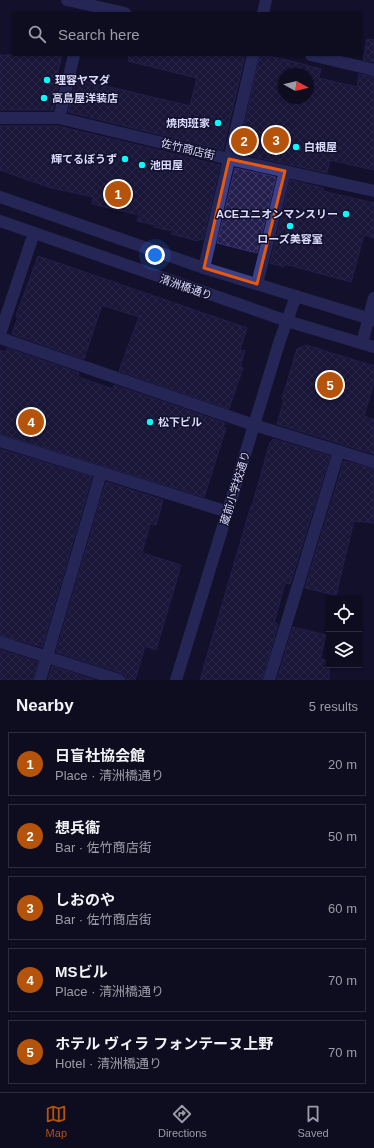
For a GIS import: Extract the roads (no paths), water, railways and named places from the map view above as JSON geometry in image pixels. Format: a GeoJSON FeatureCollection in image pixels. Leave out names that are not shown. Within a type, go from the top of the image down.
{"type":"FeatureCollection","features":[{"type":"Feature","properties":{"kind":"street"},"geometry":{"type":"LineString","coordinates":[[66,0],[86,6],[119,12]]}},
{"type":"Feature","properties":{"kind":"street"},"geometry":{"type":"LineString","coordinates":[[263,12],[266,0]]}},
{"type":"Feature","properties":{"kind":"street"},"geometry":{"type":"LineString","coordinates":[[59,118],[74,56]]}},
{"type":"Feature","properties":{"kind":"street"},"geometry":{"type":"LineString","coordinates":[[204,268],[253,56]]}},
{"type":"Feature","properties":{"kind":"street"},"geometry":{"type":"LineString","coordinates":[[315,56],[374,70]]}},
{"type":"Feature","properties":{"kind":"street","name":"佐竹商店街"},"geometry":{"type":"LineString","coordinates":[[0,118],[59,118],[229,159],[374,191]]}},
{"type":"Feature","properties":{"kind":"street"},"geometry":{"type":"LineString","coordinates":[[257,284],[285,171]]}},
{"type":"Feature","properties":{"kind":"street"},"geometry":{"type":"LineString","coordinates":[[0,197],[204,268],[371,319]]}},
{"type":"Feature","properties":{"kind":"street","name":"清洲橋通り"},"geometry":{"type":"LineString","coordinates":[[0,221],[287,321],[368,345]]}},
{"type":"Feature","properties":{"kind":"street"},"geometry":{"type":"LineString","coordinates":[[0,334],[34,233]]}},
{"type":"Feature","properties":{"kind":"street","name":"蔵前小学校通り"},"geometry":{"type":"LineString","coordinates":[[176,680],[254,425],[296,296]]}},
{"type":"Feature","properties":{"kind":"street"},"geometry":{"type":"LineString","coordinates":[[368,345],[374,298]]}},
{"type":"Feature","properties":{"kind":"street"},"geometry":{"type":"LineString","coordinates":[[0,338],[254,425],[374,462]]}},
{"type":"Feature","properties":{"kind":"street"},"geometry":{"type":"LineString","coordinates":[[0,441],[228,512]]}},
{"type":"Feature","properties":{"kind":"street"},"geometry":{"type":"LineString","coordinates":[[269,680],[339,451]]}},
{"type":"Feature","properties":{"kind":"street"},"geometry":{"type":"LineString","coordinates":[[40,680],[101,473]]}},
{"type":"Feature","properties":{"kind":"street"},"geometry":{"type":"LineString","coordinates":[[0,642],[120,680]]}},
{"type":"Feature","properties":{"kind":"place","name":"理容ヤマダ"},"geometry":{"type":"Point","coordinates":[47,80]}},
{"type":"Feature","properties":{"kind":"place","name":"高島屋洋装店"},"geometry":{"type":"Point","coordinates":[44,98]}},
{"type":"Feature","properties":{"kind":"place","name":"焼肉班家"},"geometry":{"type":"Point","coordinates":[218,123]}},
{"type":"Feature","properties":{"kind":"place","name":"しおのや"},"geometry":{"type":"Point","coordinates":[276,140]}},
{"type":"Feature","properties":{"kind":"place","name":"想兵衞"},"geometry":{"type":"Point","coordinates":[244,141]}},
{"type":"Feature","properties":{"kind":"place","name":"白根屋"},"geometry":{"type":"Point","coordinates":[296,147]}},
{"type":"Feature","properties":{"kind":"place","name":"輝てるぼうず"},"geometry":{"type":"Point","coordinates":[125,159]}},
{"type":"Feature","properties":{"kind":"place","name":"池田屋"},"geometry":{"type":"Point","coordinates":[142,165]}},
{"type":"Feature","properties":{"kind":"place","name":"日盲社協会館"},"geometry":{"type":"Point","coordinates":[118,194]}},
{"type":"Feature","properties":{"kind":"place","name":"ACEユニオンマンスリー"},"geometry":{"type":"Point","coordinates":[346,214]}},
{"type":"Feature","properties":{"kind":"place","name":"ローズ美容室"},"geometry":{"type":"Point","coordinates":[290,226]}},
{"type":"Feature","properties":{"kind":"place","name":"ホテル ヴィラ フォンテーヌ上野"},"geometry":{"type":"Point","coordinates":[330,385]}},
{"type":"Feature","properties":{"kind":"place","name":"MSビル"},"geometry":{"type":"Point","coordinates":[31,422]}},
{"type":"Feature","properties":{"kind":"place","name":"松下ビル"},"geometry":{"type":"Point","coordinates":[150,422]}}]}
